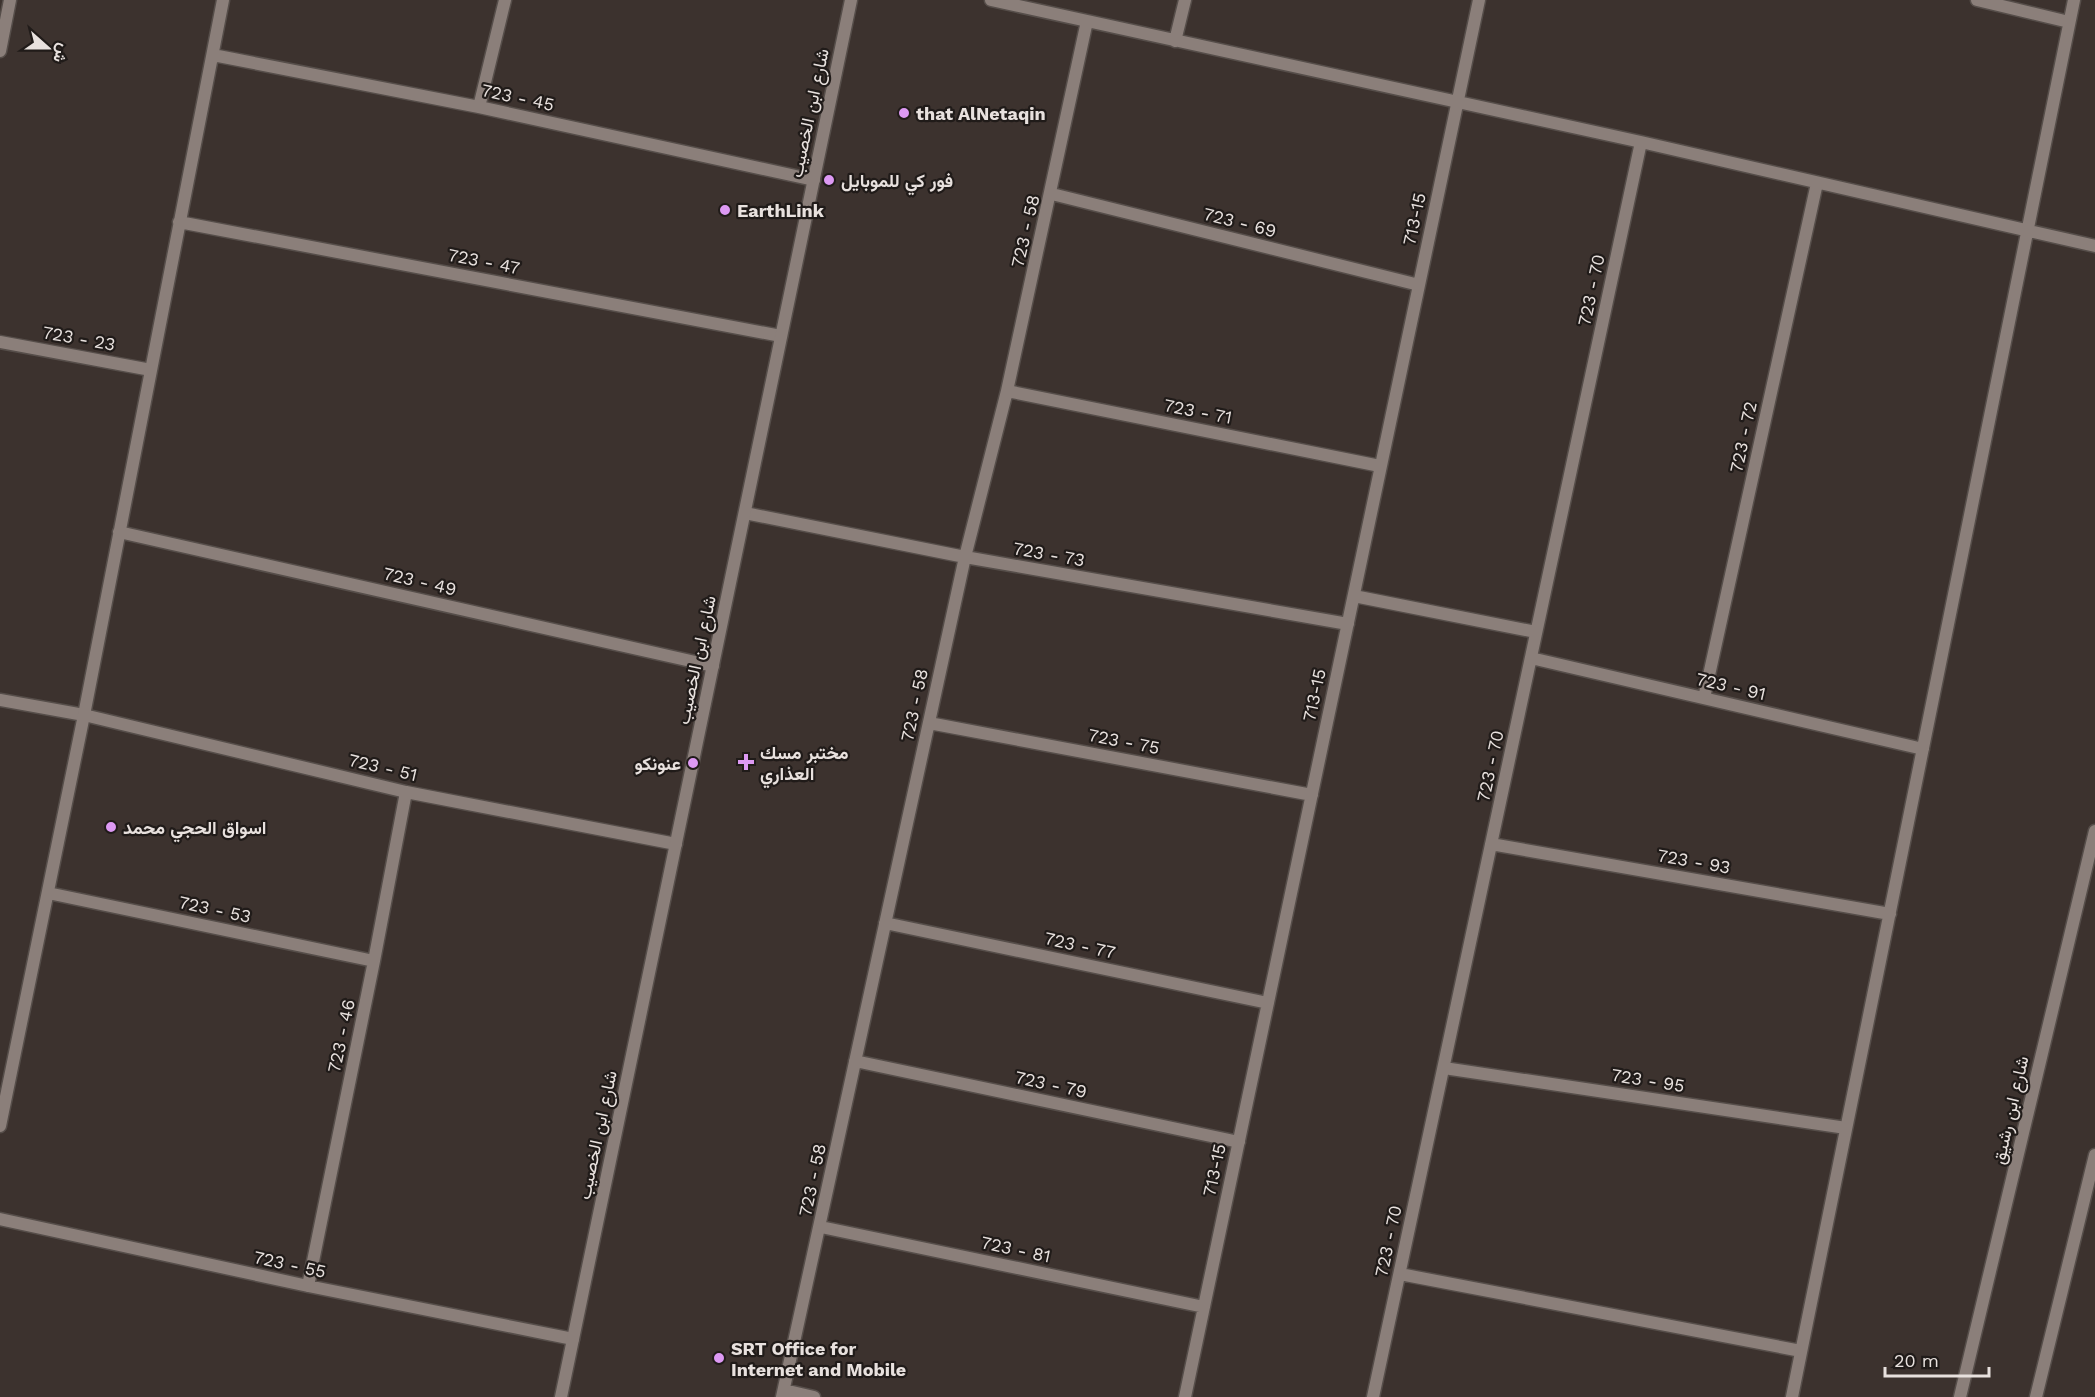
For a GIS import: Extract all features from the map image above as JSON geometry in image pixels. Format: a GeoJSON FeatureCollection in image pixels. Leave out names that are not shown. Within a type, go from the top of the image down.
{"type":"FeatureCollection","features":[{"type":"Feature","properties":{"kind":"street"},"geometry":{"type":"LineString","coordinates":[[0,51],[10,0]]}},
{"type":"Feature","properties":{"kind":"street"},"geometry":{"type":"LineString","coordinates":[[0,1126],[84,714],[223,0]]}},
{"type":"Feature","properties":{"kind":"street"},"geometry":{"type":"LineString","coordinates":[[479,106],[505,0]]}},
{"type":"Feature","properties":{"kind":"street","name":"شارع ابن الخصيب"},"geometry":{"type":"LineString","coordinates":[[561,1397],[851,0]]}},
{"type":"Feature","properties":{"kind":"street"},"geometry":{"type":"LineString","coordinates":[[991,0],[1641,142],[2095,246]]}},
{"type":"Feature","properties":{"kind":"street"},"geometry":{"type":"LineString","coordinates":[[1175,41],[1185,0]]}},
{"type":"Feature","properties":{"kind":"street","name":"713-15"},"geometry":{"type":"LineString","coordinates":[[1185,1397],[1479,0]]}},
{"type":"Feature","properties":{"kind":"street"},"geometry":{"type":"LineString","coordinates":[[1977,0],[2069,22]]}},
{"type":"Feature","properties":{"kind":"street"},"geometry":{"type":"LineString","coordinates":[[1792,1397],[2074,0]]}},
{"type":"Feature","properties":{"kind":"street","name":"723 - 58"},"geometry":{"type":"LineString","coordinates":[[783,1394],[965,557],[1008,391],[1052,194],[1087,21]]}},
{"type":"Feature","properties":{"kind":"street","name":"723 - 45"},"geometry":{"type":"LineString","coordinates":[[213,55],[479,106],[814,180]]}},
{"type":"Feature","properties":{"kind":"street","name":"723 - 70"},"geometry":{"type":"LineString","coordinates":[[1373,1397],[1641,142]]}},
{"type":"Feature","properties":{"kind":"street","name":"723 - 72"},"geometry":{"type":"LineString","coordinates":[[1704,698],[1817,183]]}},
{"type":"Feature","properties":{"kind":"street","name":"723 - 69"},"geometry":{"type":"LineString","coordinates":[[1052,194],[1419,285]]}},
{"type":"Feature","properties":{"kind":"street","name":"723 - 47"},"geometry":{"type":"LineString","coordinates":[[179,222],[781,336]]}},
{"type":"Feature","properties":{"kind":"street","name":"723 - 23"},"geometry":{"type":"LineString","coordinates":[[0,342],[151,370]]}},
{"type":"Feature","properties":{"kind":"street","name":"723 - 71"},"geometry":{"type":"LineString","coordinates":[[1008,391],[1380,466]]}},
{"type":"Feature","properties":{"kind":"street","name":"723 - 73"},"geometry":{"type":"LineString","coordinates":[[744,513],[965,557],[1348,624]]}},
{"type":"Feature","properties":{"kind":"street","name":"723 - 49"},"geometry":{"type":"LineString","coordinates":[[120,532],[713,666]]}},
{"type":"Feature","properties":{"kind":"street"},"geometry":{"type":"LineString","coordinates":[[1354,596],[1536,632]]}},
{"type":"Feature","properties":{"kind":"street","name":"723 - 91"},"geometry":{"type":"LineString","coordinates":[[1531,658],[1923,749]]}},
{"type":"Feature","properties":{"kind":"street","name":"723 - 51"},"geometry":{"type":"LineString","coordinates":[[0,700],[84,714],[406,792],[676,844]]}},
{"type":"Feature","properties":{"kind":"street","name":"723 - 75"},"geometry":{"type":"LineString","coordinates":[[929,723],[1312,795]]}},
{"type":"Feature","properties":{"kind":"street","name":"723 - 46"},"geometry":{"type":"LineString","coordinates":[[308,1286],[406,792]]}},
{"type":"Feature","properties":{"kind":"street","name":"شارع ابن رشيق"},"geometry":{"type":"LineString","coordinates":[[1960,1397],[2095,831]]}},
{"type":"Feature","properties":{"kind":"street","name":"723 - 93"},"geometry":{"type":"LineString","coordinates":[[1491,844],[1890,914]]}},
{"type":"Feature","properties":{"kind":"street","name":"723 - 53"},"geometry":{"type":"LineString","coordinates":[[48,892],[374,961]]}},
{"type":"Feature","properties":{"kind":"street","name":"723 - 77"},"geometry":{"type":"LineString","coordinates":[[885,923],[1268,1003]]}},
{"type":"Feature","properties":{"kind":"street","name":"723 - 79"},"geometry":{"type":"LineString","coordinates":[[855,1061],[1239,1142]]}},
{"type":"Feature","properties":{"kind":"street","name":"723 - 95"},"geometry":{"type":"LineString","coordinates":[[1444,1068],[1846,1128]]}},
{"type":"Feature","properties":{"kind":"street"},"geometry":{"type":"LineString","coordinates":[[2036,1397],[2095,1155]]}},
{"type":"Feature","properties":{"kind":"street","name":"723 - 55"},"geometry":{"type":"LineString","coordinates":[[0,1219],[308,1286],[573,1339]]}},
{"type":"Feature","properties":{"kind":"street","name":"723 - 81"},"geometry":{"type":"LineString","coordinates":[[821,1227],[1204,1307]]}},
{"type":"Feature","properties":{"kind":"street"},"geometry":{"type":"LineString","coordinates":[[1400,1274],[1801,1351]]}},
{"type":"Feature","properties":{"kind":"street"},"geometry":{"type":"LineString","coordinates":[[783,1394],[814,1397]]}},
{"type":"Feature","properties":{"kind":"place","name":"that AlNetaqin"},"geometry":{"type":"Point","coordinates":[904,113]}},
{"type":"Feature","properties":{"kind":"place","name":"فور كي للموبايل"},"geometry":{"type":"Point","coordinates":[829,180]}},
{"type":"Feature","properties":{"kind":"place","name":"EarthLink"},"geometry":{"type":"Point","coordinates":[725,210]}},
{"type":"Feature","properties":{"kind":"place","name":"مختبر مسك العذاري"},"geometry":{"type":"Point","coordinates":[746,762]}},
{"type":"Feature","properties":{"kind":"place","name":"عنونكو"},"geometry":{"type":"Point","coordinates":[693,763]}},
{"type":"Feature","properties":{"kind":"place","name":"اسواق الحجي محمد"},"geometry":{"type":"Point","coordinates":[111,827]}},
{"type":"Feature","properties":{"kind":"place","name":"SRT Office for Internet and Mobile"},"geometry":{"type":"Point","coordinates":[719,1358]}}]}
